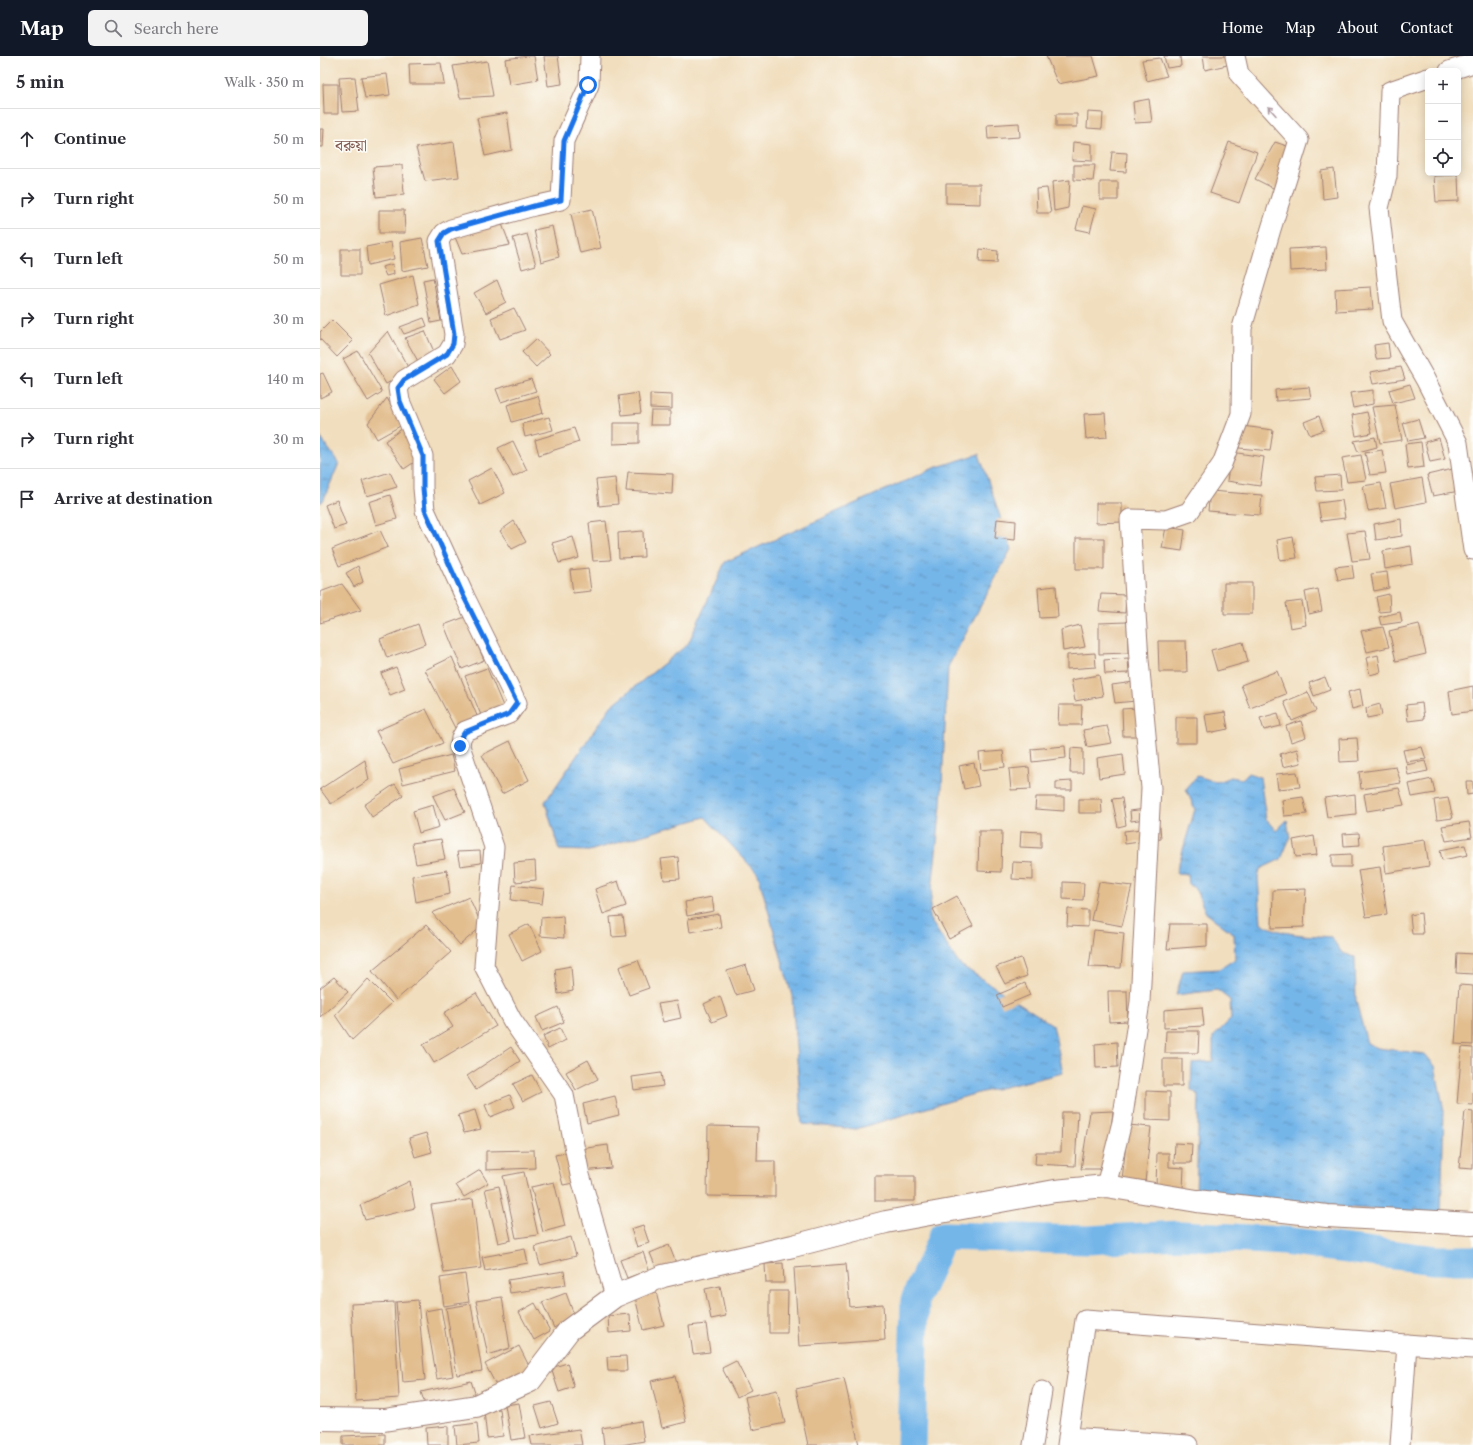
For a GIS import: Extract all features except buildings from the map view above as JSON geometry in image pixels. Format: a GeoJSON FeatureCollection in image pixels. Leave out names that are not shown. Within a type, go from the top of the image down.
{"type":"FeatureCollection","features":[{"type":"Feature","properties":{"kind":"street"},"geometry":{"type":"LineString","coordinates":[[590,56],[588,85],[564,141],[561,200],[451,229],[444,233],[439,241],[454,334],[453,344],[447,354],[404,380],[398,388],[400,401],[423,456],[425,510],[464,597],[517,703],[509,714],[465,732],[461,738],[460,746],[494,847],[484,966],[512,1020],[564,1095],[580,1175],[616,1296]]}},
{"type":"Feature","properties":{"kind":"street"},"geometry":{"type":"LineString","coordinates":[[1106,1186],[1122,1122],[1140,1002],[1151,788],[1139,660],[1130,519],[1166,520],[1189,512],[1222,464],[1241,414],[1242,328],[1299,140],[1239,74],[1235,56]]}},
{"type":"Feature","properties":{"kind":"street"},"geometry":{"type":"LineString","coordinates":[[1457,68],[1473,63]]}},
{"type":"Feature","properties":{"kind":"street"},"geometry":{"type":"LineString","coordinates":[[1425,79],[1390,91],[1387,176],[1379,208],[1392,321],[1425,379],[1458,443],[1473,550]]}},
{"type":"Feature","properties":{"kind":"street"},"geometry":{"type":"LineString","coordinates":[[320,1419],[384,1420],[476,1406],[530,1381],[569,1330],[616,1296],[663,1276],[793,1246],[886,1222],[1055,1191],[1106,1186],[1197,1201],[1327,1216],[1473,1224]]}},
{"type":"Feature","properties":{"kind":"street"},"geometry":{"type":"LineString","coordinates":[[1188,1445],[1068,1441],[1085,1320],[1473,1349]]}},
{"type":"Feature","properties":{"kind":"street"},"geometry":{"type":"LineString","coordinates":[[1400,1445],[1407,1344]]}},
{"type":"Feature","properties":{"kind":"street"},"geometry":{"type":"LineString","coordinates":[[1033,1445],[1042,1391]]}},
{"type":"Feature","properties":{"kind":"water"},"geometry":{"type":"Polygon","coordinates":[[[320,437],[339,463],[323,501],[320,503],[320,437]]]}},
{"type":"Feature","properties":{"kind":"water"},"geometry":{"type":"Polygon","coordinates":[[[979,454],[1011,549],[948,667],[941,805],[929,918],[959,964],[1053,1025],[1063,1073],[974,1094],[856,1129],[802,1124],[792,996],[758,874],[705,817],[589,851],[559,850],[545,802],[611,706],[688,644],[725,562],[934,468],[979,454]]]}},
{"type":"Feature","properties":{"kind":"water"},"geometry":{"type":"Polygon","coordinates":[[[1248,773],[1260,777],[1266,819],[1276,831],[1287,820],[1290,838],[1281,859],[1260,869],[1258,878],[1261,923],[1286,933],[1331,937],[1342,953],[1355,957],[1356,1001],[1367,1043],[1378,1048],[1425,1054],[1435,1066],[1444,1111],[1441,1215],[1196,1195],[1199,1095],[1191,1090],[1192,1063],[1213,1061],[1213,1037],[1231,1019],[1230,1000],[1217,990],[1176,995],[1183,971],[1220,969],[1235,959],[1234,934],[1206,913],[1195,888],[1189,885],[1188,874],[1176,873],[1195,809],[1186,789],[1197,776],[1217,782],[1231,777],[1242,779],[1248,773]]]}},
{"type":"Feature","properties":{"kind":"waterway"},"geometry":{"type":"LineString","coordinates":[[911,1445],[915,1300],[943,1236],[1088,1240],[1181,1235],[1284,1241],[1435,1260],[1473,1260]]}},
{"type":"Feature","properties":{"kind":"district","name":"বরুয়া"},"geometry":{"type":"Point","coordinates":[351,145]}},
{"type":"Feature","properties":{"kind":"route"},"geometry":{"type":"LineString","coordinates":[[460,746],[461,738],[465,732],[509,714],[517,703],[464,597],[425,510],[423,456],[400,401],[398,388],[404,380],[447,354],[453,344],[454,334],[439,241],[444,233],[451,229],[561,200],[564,141],[588,85]]}}]}
